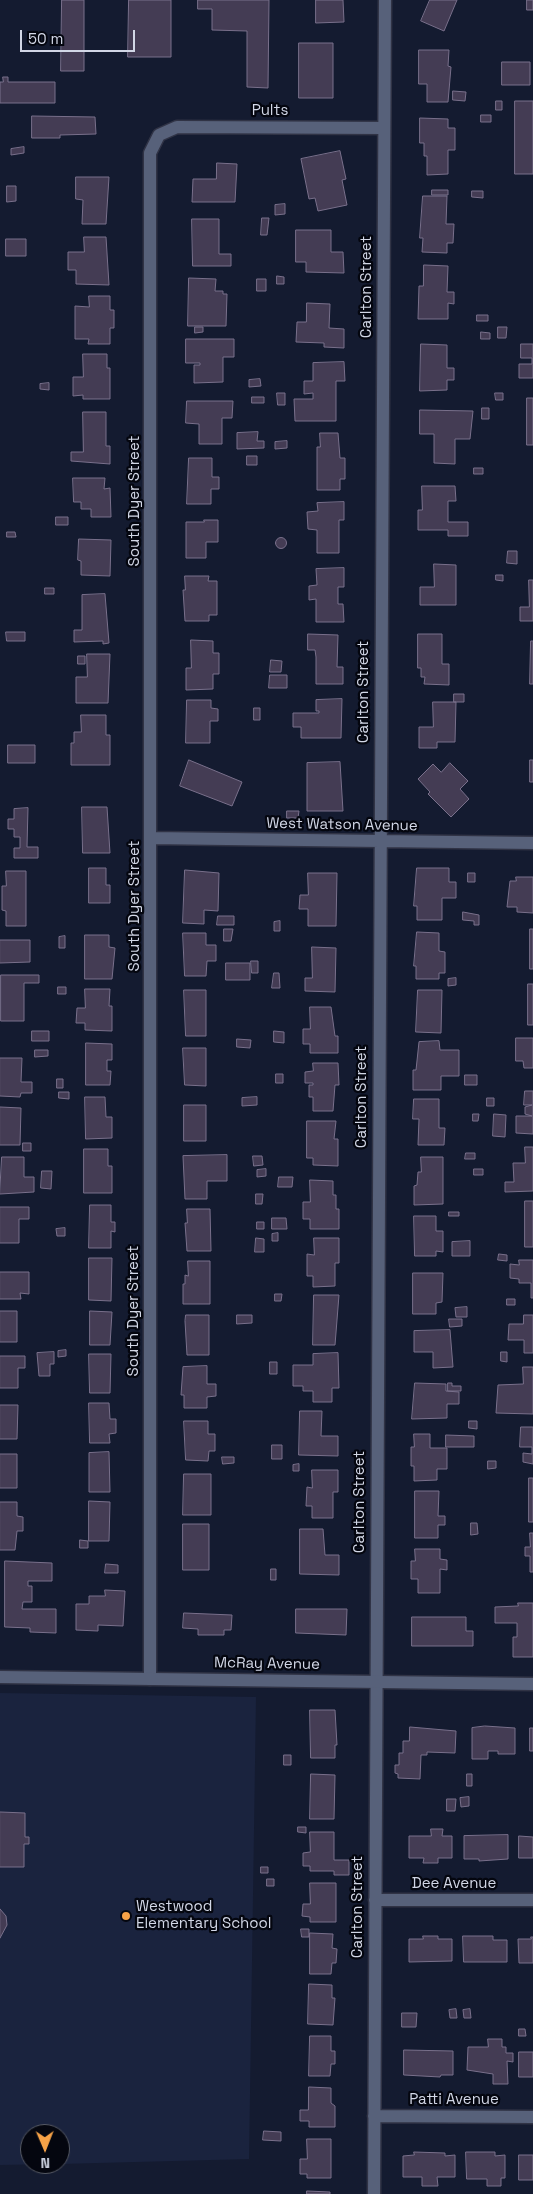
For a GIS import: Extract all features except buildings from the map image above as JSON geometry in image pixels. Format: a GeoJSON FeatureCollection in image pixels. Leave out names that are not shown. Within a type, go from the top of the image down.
{"type":"FeatureCollection","features":[{"type":"Feature","properties":{"kind":"street","name":"Carlton Street"},"geometry":{"type":"LineString","coordinates":[[374,2194],[379,842],[385,0]]}},
{"type":"Feature","properties":{"kind":"street","name":"Pults"},"geometry":{"type":"LineString","coordinates":[[159,135],[177,127],[384,128]]}},
{"type":"Feature","properties":{"kind":"street","name":"South Dyer Street"},"geometry":{"type":"LineString","coordinates":[[150,1679],[150,153],[159,135]]}},
{"type":"Feature","properties":{"kind":"street","name":"West Watson Avenue"},"geometry":{"type":"LineString","coordinates":[[151,838],[533,843]]}},
{"type":"Feature","properties":{"kind":"street","name":"McRay Avenue"},"geometry":{"type":"LineString","coordinates":[[0,1677],[533,1684]]}},
{"type":"Feature","properties":{"kind":"street","name":"Dee Avenue"},"geometry":{"type":"LineString","coordinates":[[374,1900],[533,1900]]}},
{"type":"Feature","properties":{"kind":"street","name":"Patti Avenue"},"geometry":{"type":"LineString","coordinates":[[374,2116],[533,2117]]}},
{"type":"Feature","properties":{"kind":"shaded area","name":"Westwood Elementary School"},"geometry":{"type":"Polygon","coordinates":[[[0,1693],[256,1697],[249,2159],[70,2164],[70,2124],[20,2124],[20,2165],[0,2165],[0,1693]]]}},
{"type":"Feature","properties":{"kind":"place","name":"Westwood Elementary School"},"geometry":{"type":"Point","coordinates":[126,1916]}}]}
